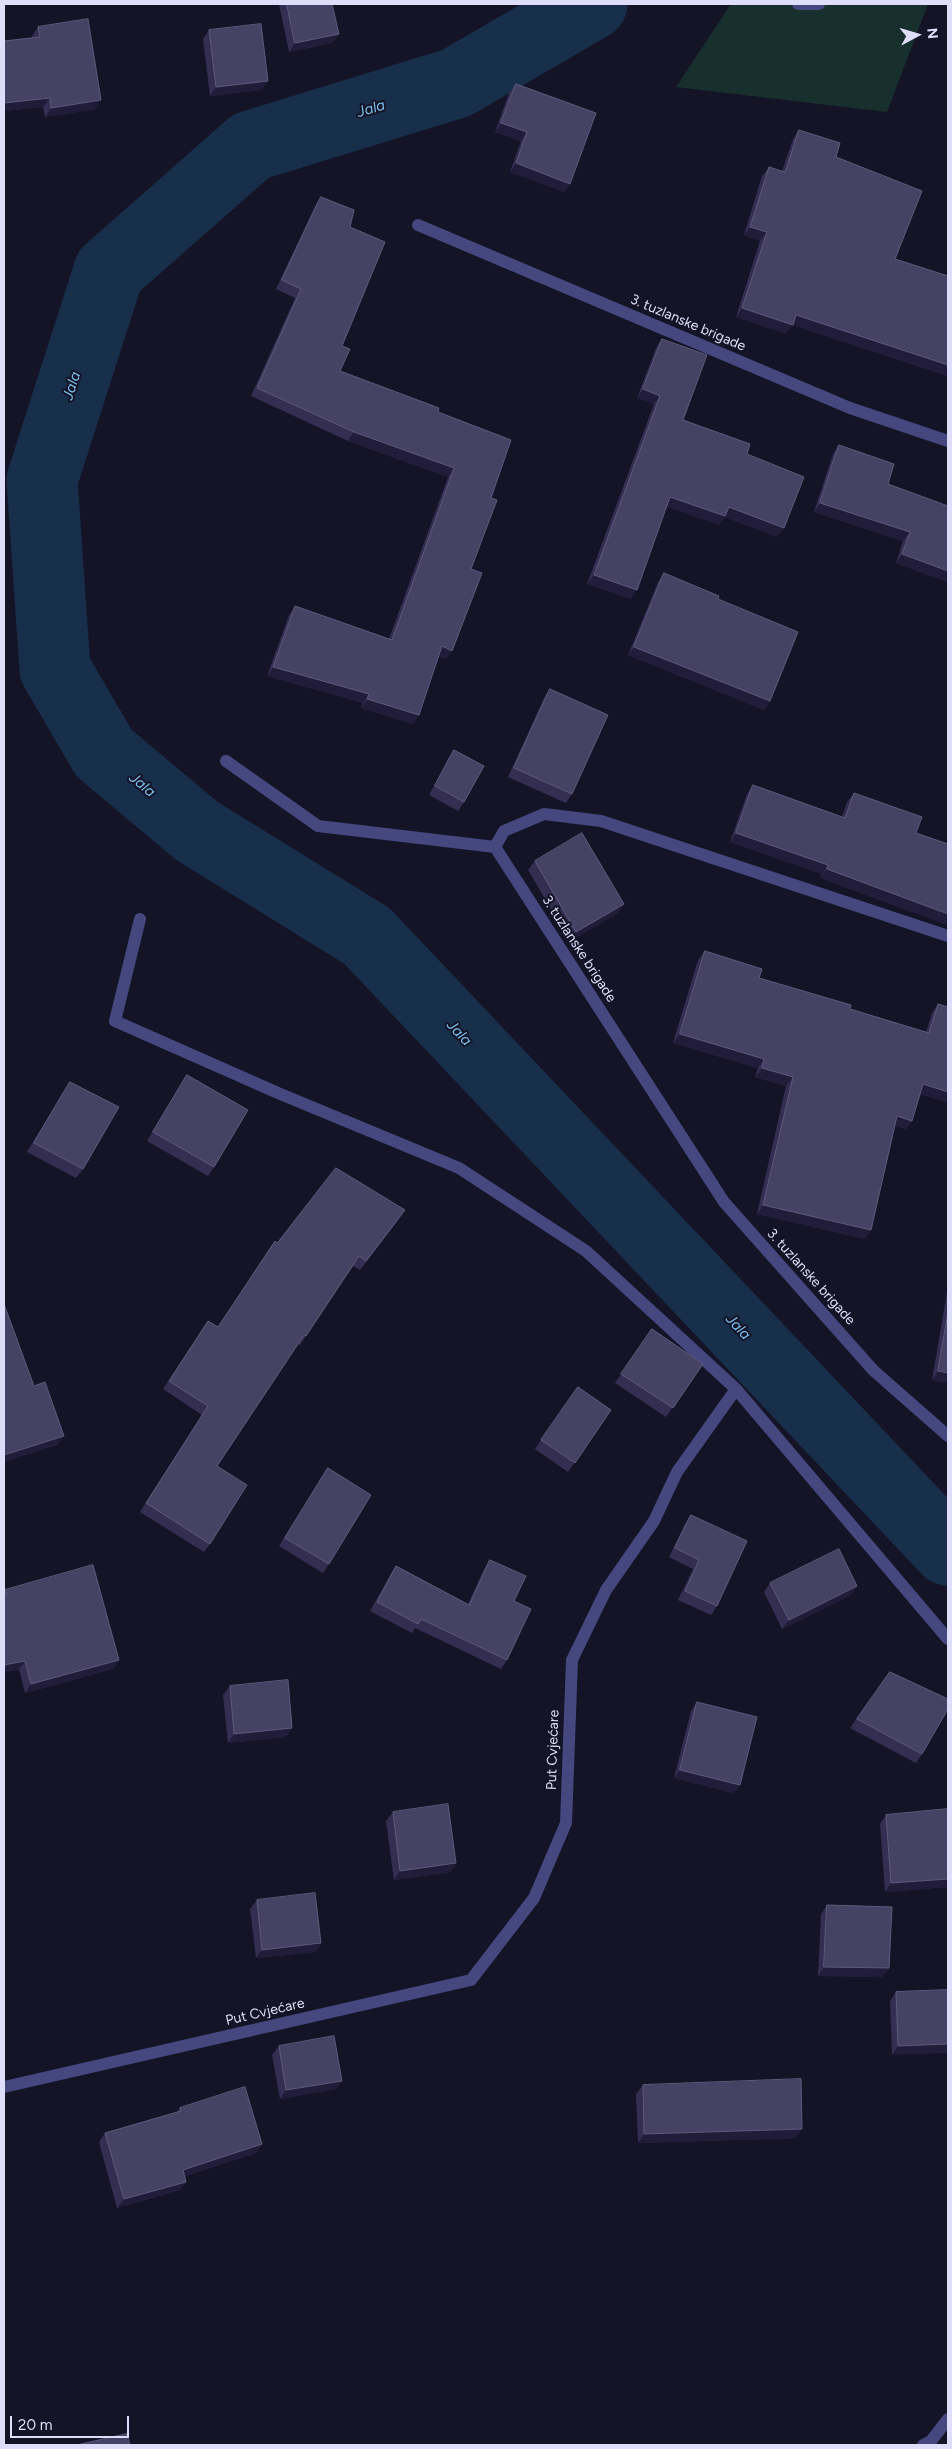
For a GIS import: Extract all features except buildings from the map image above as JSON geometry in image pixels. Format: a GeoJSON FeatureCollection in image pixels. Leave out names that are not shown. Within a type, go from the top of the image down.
{"type":"FeatureCollection","features":[{"type":"Feature","properties":{"kind":"street"},"geometry":{"type":"LineString","coordinates":[[798,4],[820,4]]}},
{"type":"Feature","properties":{"kind":"street","name":"3. tuzlanske brigade"},"geometry":{"type":"LineString","coordinates":[[418,225],[850,408],[948,441]]}},
{"type":"Feature","properties":{"kind":"street"},"geometry":{"type":"LineString","coordinates":[[226,761],[318,826],[495,847],[504,830],[544,814],[601,821],[948,936]]}},
{"type":"Feature","properties":{"kind":"street","name":"3. tuzlanske brigade"},"geometry":{"type":"LineString","coordinates":[[495,847],[724,1202],[873,1370],[948,1436]]}},
{"type":"Feature","properties":{"kind":"street"},"geometry":{"type":"LineString","coordinates":[[140,919],[115,1021],[278,1093],[458,1168],[586,1251],[736,1389],[948,1639]]}},
{"type":"Feature","properties":{"kind":"street","name":"Put Cvjećare"},"geometry":{"type":"LineString","coordinates":[[4,2087],[470,1980],[534,1898],[566,1823],[572,1660],[606,1590],[654,1521],[678,1472],[736,1389]]}},
{"type":"Feature","properties":{"kind":"street"},"geometry":{"type":"LineString","coordinates":[[923,2445],[930,2441],[948,2418]]}},
{"type":"Feature","properties":{"kind":"green space"},"geometry":{"type":"Polygon","coordinates":[[[731,4],[928,4],[887,112],[676,87],[731,4]]]}},
{"type":"Feature","properties":{"kind":"waterway","name":"Jala"},"geometry":{"type":"LineString","coordinates":[[592,4],[456,83],[251,146],[109,271],[42,480],[55,669],[104,753],[197,831],[367,936],[948,1550]]}}]}
